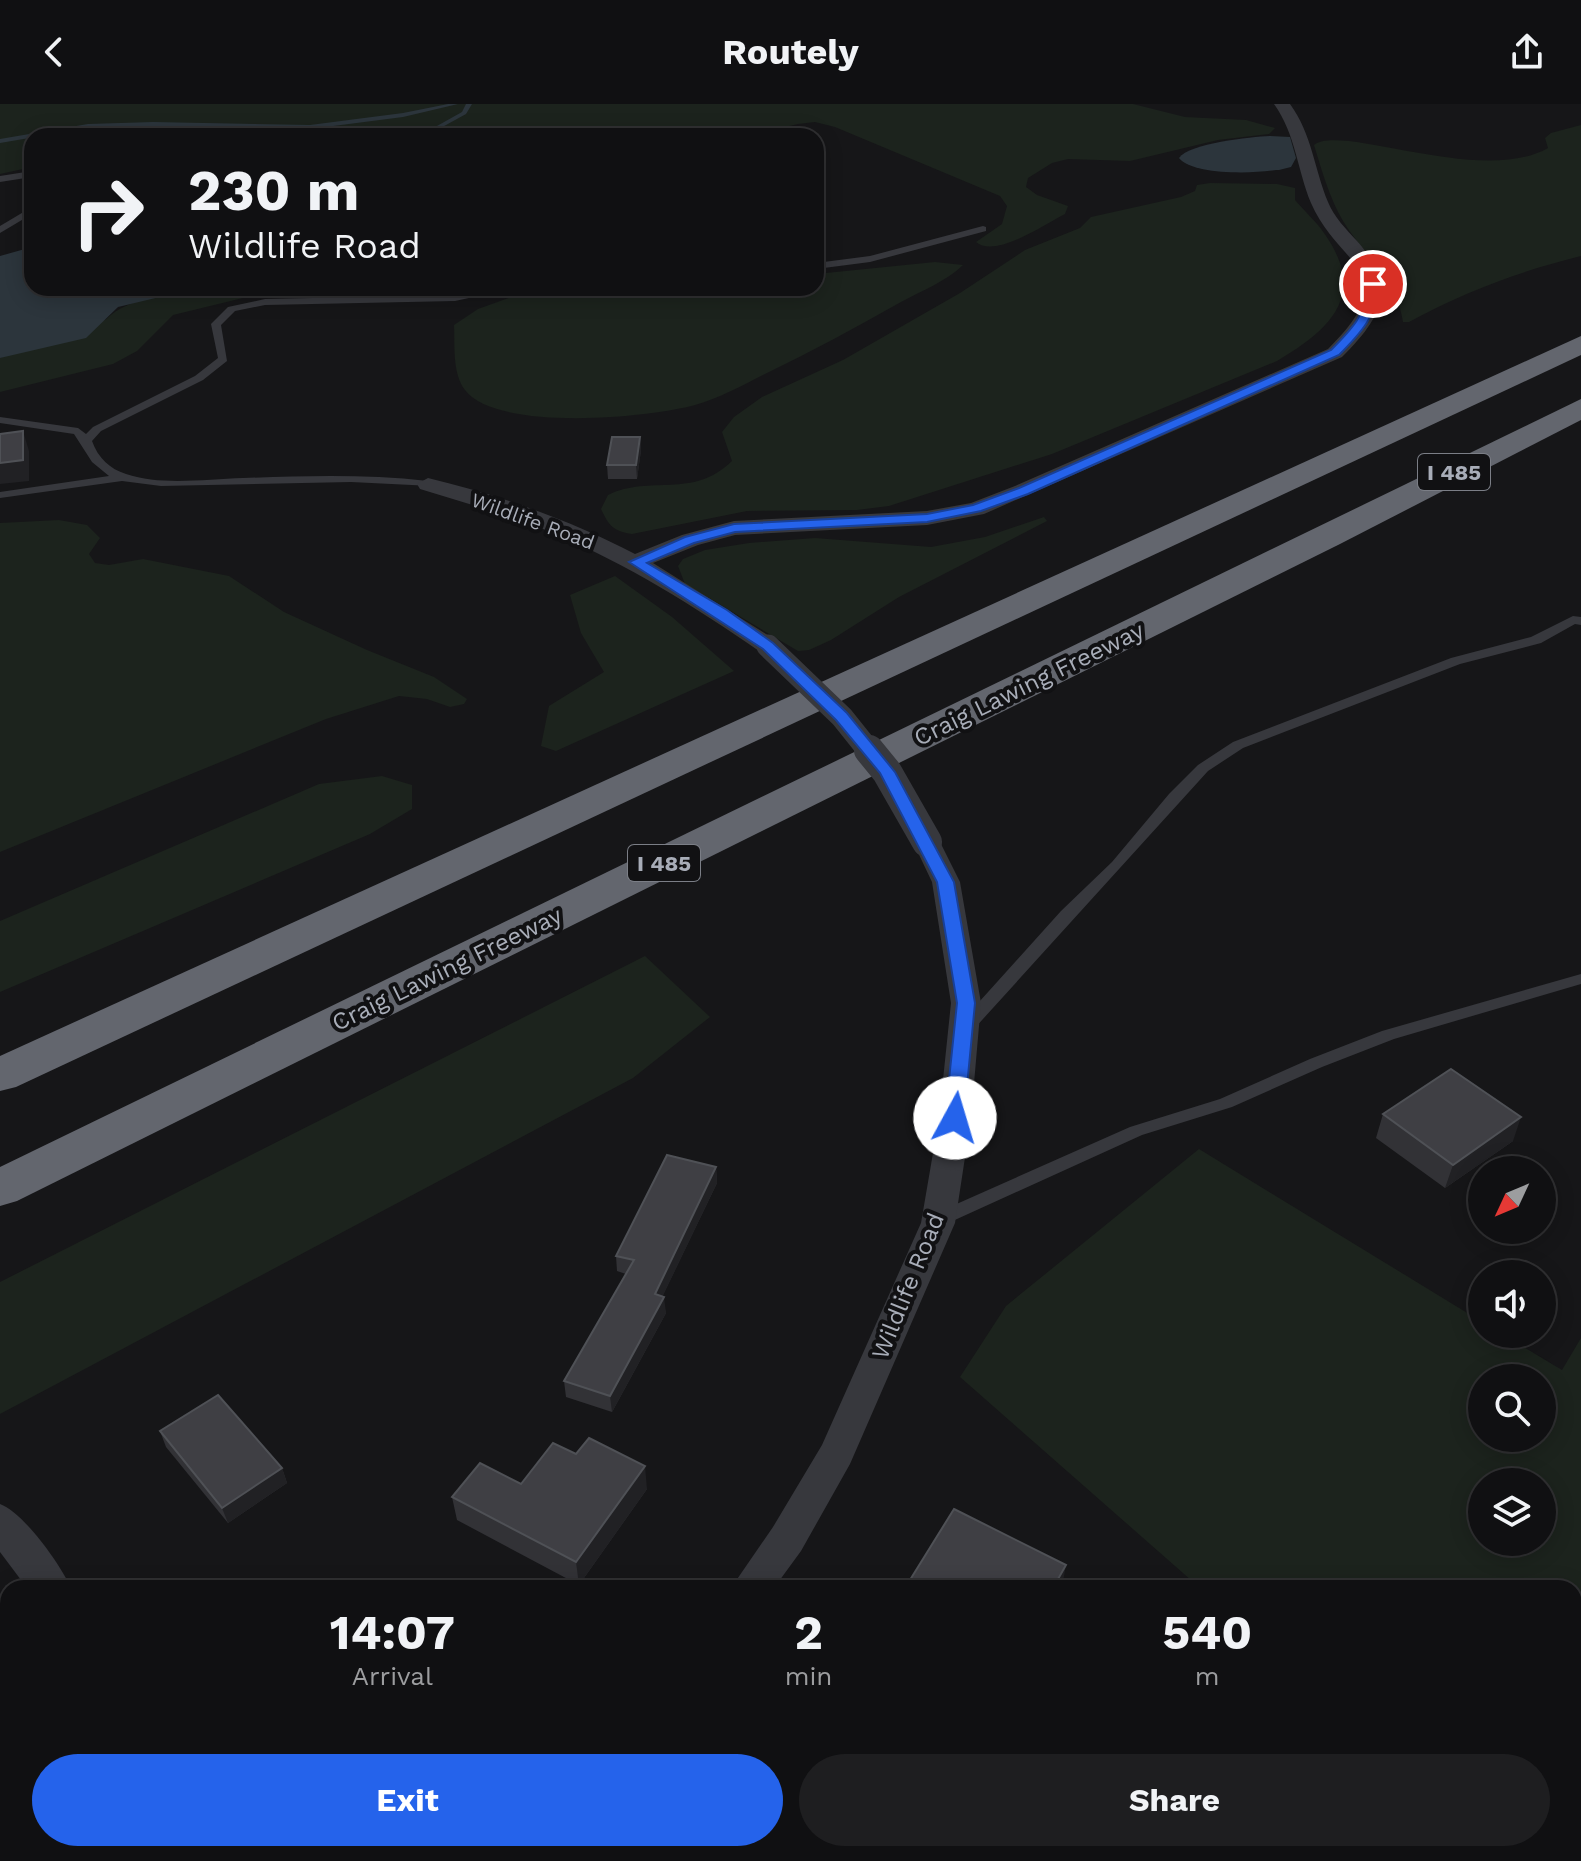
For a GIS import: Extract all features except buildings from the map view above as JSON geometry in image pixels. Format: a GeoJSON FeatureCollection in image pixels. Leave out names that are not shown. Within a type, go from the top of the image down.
{"type":"FeatureCollection","features":[{"type":"Feature","properties":{"kind":"highway","name":"I 485"},"geometry":{"type":"LineString","coordinates":[[0,1075],[1581,344]]}},
{"type":"Feature","properties":{"kind":"highway","name":"Craig Lawing Freeway"},"geometry":{"type":"LineString","coordinates":[[0,1188],[1328,537],[1581,408]]}},
{"type":"Feature","properties":{"kind":"highway"},"geometry":{"type":"LineString","coordinates":[[1328,537],[1581,428]]}},
{"type":"Feature","properties":{"kind":"street"},"geometry":{"type":"LineString","coordinates":[[636,562],[690,540],[734,528],[927,518],[976,509],[1335,353],[1359,328],[1373,301],[1373,284],[1366,261],[1340,236],[1320,204],[1300,127],[1282,104]]}},
{"type":"Feature","properties":{"kind":"street","name":"Wildlife Road"},"geometry":{"type":"LineString","coordinates":[[428,484],[557,526],[636,562],[722,613],[768,646],[842,717],[887,772],[946,882],[966,1003],[955,1118],[939,1220],[837,1453],[787,1539],[757,1580]]}},
{"type":"Feature","properties":{"kind":"street"},"geometry":{"type":"LineString","coordinates":[[0,1521],[45,1580]]}},
{"type":"Feature","properties":{"kind":"lane"},"geometry":{"type":"LineString","coordinates":[[0,179],[24,175]]}},
{"type":"Feature","properties":{"kind":"lane"},"geometry":{"type":"LineString","coordinates":[[0,230],[24,215]]}},
{"type":"Feature","properties":{"kind":"lane"},"geometry":{"type":"LineString","coordinates":[[824,265],[910,250],[983,229]]}},
{"type":"Feature","properties":{"kind":"lane"},"geometry":{"type":"LineString","coordinates":[[86,441],[97,429],[199,378],[223,359],[216,324],[232,309],[288,300],[466,296]]}},
{"type":"Feature","properties":{"kind":"lane"},"geometry":{"type":"LineString","coordinates":[[0,420],[78,431],[86,441],[89,452],[100,464],[123,477]]}},
{"type":"Feature","properties":{"kind":"lane"},"geometry":{"type":"LineString","coordinates":[[0,495],[123,477],[162,483],[390,479],[428,484]]}},
{"type":"Feature","properties":{"kind":"lane"},"geometry":{"type":"LineString","coordinates":[[963,1030],[1203,768],[1238,745],[1456,661],[1536,640],[1573,620],[1581,621]]}},
{"type":"Feature","properties":{"kind":"lane"},"geometry":{"type":"LineString","coordinates":[[939,1220],[1136,1131],[1226,1103],[1388,1035],[1581,979]]}},
{"type":"Feature","properties":{"kind":"shaded area"},"geometry":{"type":"Polygon","coordinates":[[[0,104],[1133,104],[1185,117],[1246,120],[1275,128],[1269,134],[1218,140],[1130,161],[1068,159],[1052,163],[1028,178],[1026,187],[1037,195],[1068,206],[1065,214],[1020,238],[995,246],[976,242],[1002,224],[1007,206],[1000,196],[835,127],[815,122],[781,128],[24,128],[24,169],[0,174],[0,104]]]}},
{"type":"Feature","properties":{"kind":"shaded area"},"geometry":{"type":"Polygon","coordinates":[[[1581,125],[1581,256],[1493,283],[1409,322],[1403,322],[1387,281],[1338,212],[1314,145],[1329,140],[1452,158],[1520,158],[1548,148],[1545,138],[1551,133],[1581,125]]]}},
{"type":"Feature","properties":{"kind":"shaded area"},"geometry":{"type":"Polygon","coordinates":[[[1270,136],[1290,137],[1296,158],[1291,167],[1250,172],[1215,171],[1187,164],[1179,158],[1207,145],[1270,136]]]}},
{"type":"Feature","properties":{"kind":"shaded area"},"geometry":{"type":"Polygon","coordinates":[[[1277,184],[1295,188],[1295,200],[1321,229],[1337,255],[1343,275],[1343,292],[1337,308],[1313,336],[1277,361],[1052,454],[889,506],[857,510],[747,511],[632,534],[609,524],[601,509],[608,495],[640,486],[702,480],[732,461],[722,432],[734,417],[762,397],[843,360],[960,293],[1025,250],[1080,228],[1091,217],[1181,197],[1195,191],[1197,185],[1277,184]]]}},
{"type":"Feature","properties":{"kind":"shaded area"},"geometry":{"type":"Polygon","coordinates":[[[24,249],[24,296],[164,296],[118,307],[86,338],[0,358],[0,256],[24,249]]]}},
{"type":"Feature","properties":{"kind":"shaded area"},"geometry":{"type":"Polygon","coordinates":[[[935,262],[963,265],[942,281],[731,391],[673,410],[574,418],[508,412],[482,403],[465,390],[458,375],[454,325],[478,309],[514,296],[824,296],[824,273],[935,262]]]}},
{"type":"Feature","properties":{"kind":"shaded area"},"geometry":{"type":"Polygon","coordinates":[[[159,296],[249,296],[173,315],[137,351],[113,364],[0,392],[0,358],[105,320],[116,311],[159,296]]]}},
{"type":"Feature","properties":{"kind":"shaded area"},"geometry":{"type":"Polygon","coordinates":[[[1044,517],[1047,521],[899,597],[831,640],[809,650],[798,651],[685,584],[678,566],[683,559],[705,550],[815,538],[931,547],[985,537],[1044,517]]]}},
{"type":"Feature","properties":{"kind":"shaded area"},"geometry":{"type":"Polygon","coordinates":[[[59,520],[87,525],[100,538],[89,554],[95,563],[109,565],[143,559],[229,576],[284,612],[434,677],[467,699],[464,704],[450,707],[427,699],[399,696],[326,719],[0,852],[0,523],[59,520]]]}},
{"type":"Feature","properties":{"kind":"shaded area"},"geometry":{"type":"Polygon","coordinates":[[[615,576],[672,617],[734,671],[556,751],[541,746],[549,706],[604,672],[581,633],[570,595],[615,576]]]}},
{"type":"Feature","properties":{"kind":"shaded area"},"geometry":{"type":"Polygon","coordinates":[[[382,776],[412,785],[412,809],[370,834],[0,992],[0,921],[319,784],[382,776]]]}},
{"type":"Feature","properties":{"kind":"shaded area"},"geometry":{"type":"Polygon","coordinates":[[[645,956],[710,1017],[633,1078],[0,1414],[0,1282],[645,956]]]}},
{"type":"Feature","properties":{"kind":"shaded area"},"geometry":{"type":"Polygon","coordinates":[[[1199,1149],[1468,1313],[1468,1348],[1525,1348],[1552,1364],[1468,1364],[1468,1452],[1556,1452],[1556,1366],[1562,1370],[1581,1338],[1581,1580],[1191,1580],[960,1377],[1006,1306],[1199,1149]]]}},
{"type":"Feature","properties":{"kind":"waterway"},"geometry":{"type":"LineString","coordinates":[[76,128],[153,124],[310,127],[403,115],[455,104]]}},
{"type":"Feature","properties":{"kind":"waterway"},"geometry":{"type":"LineString","coordinates":[[437,128],[464,113],[469,104]]}},
{"type":"Feature","properties":{"kind":"waterway"},"geometry":{"type":"LineString","coordinates":[[0,141],[24,137]]}},
{"type":"Feature","properties":{"kind":"route"},"geometry":{"type":"LineString","coordinates":[[955,1118],[966,1003],[946,882],[887,772],[842,717],[768,646],[722,613],[636,562],[690,540],[734,528],[927,518],[976,509],[1335,353],[1359,328],[1373,301],[1373,284]]}}]}
